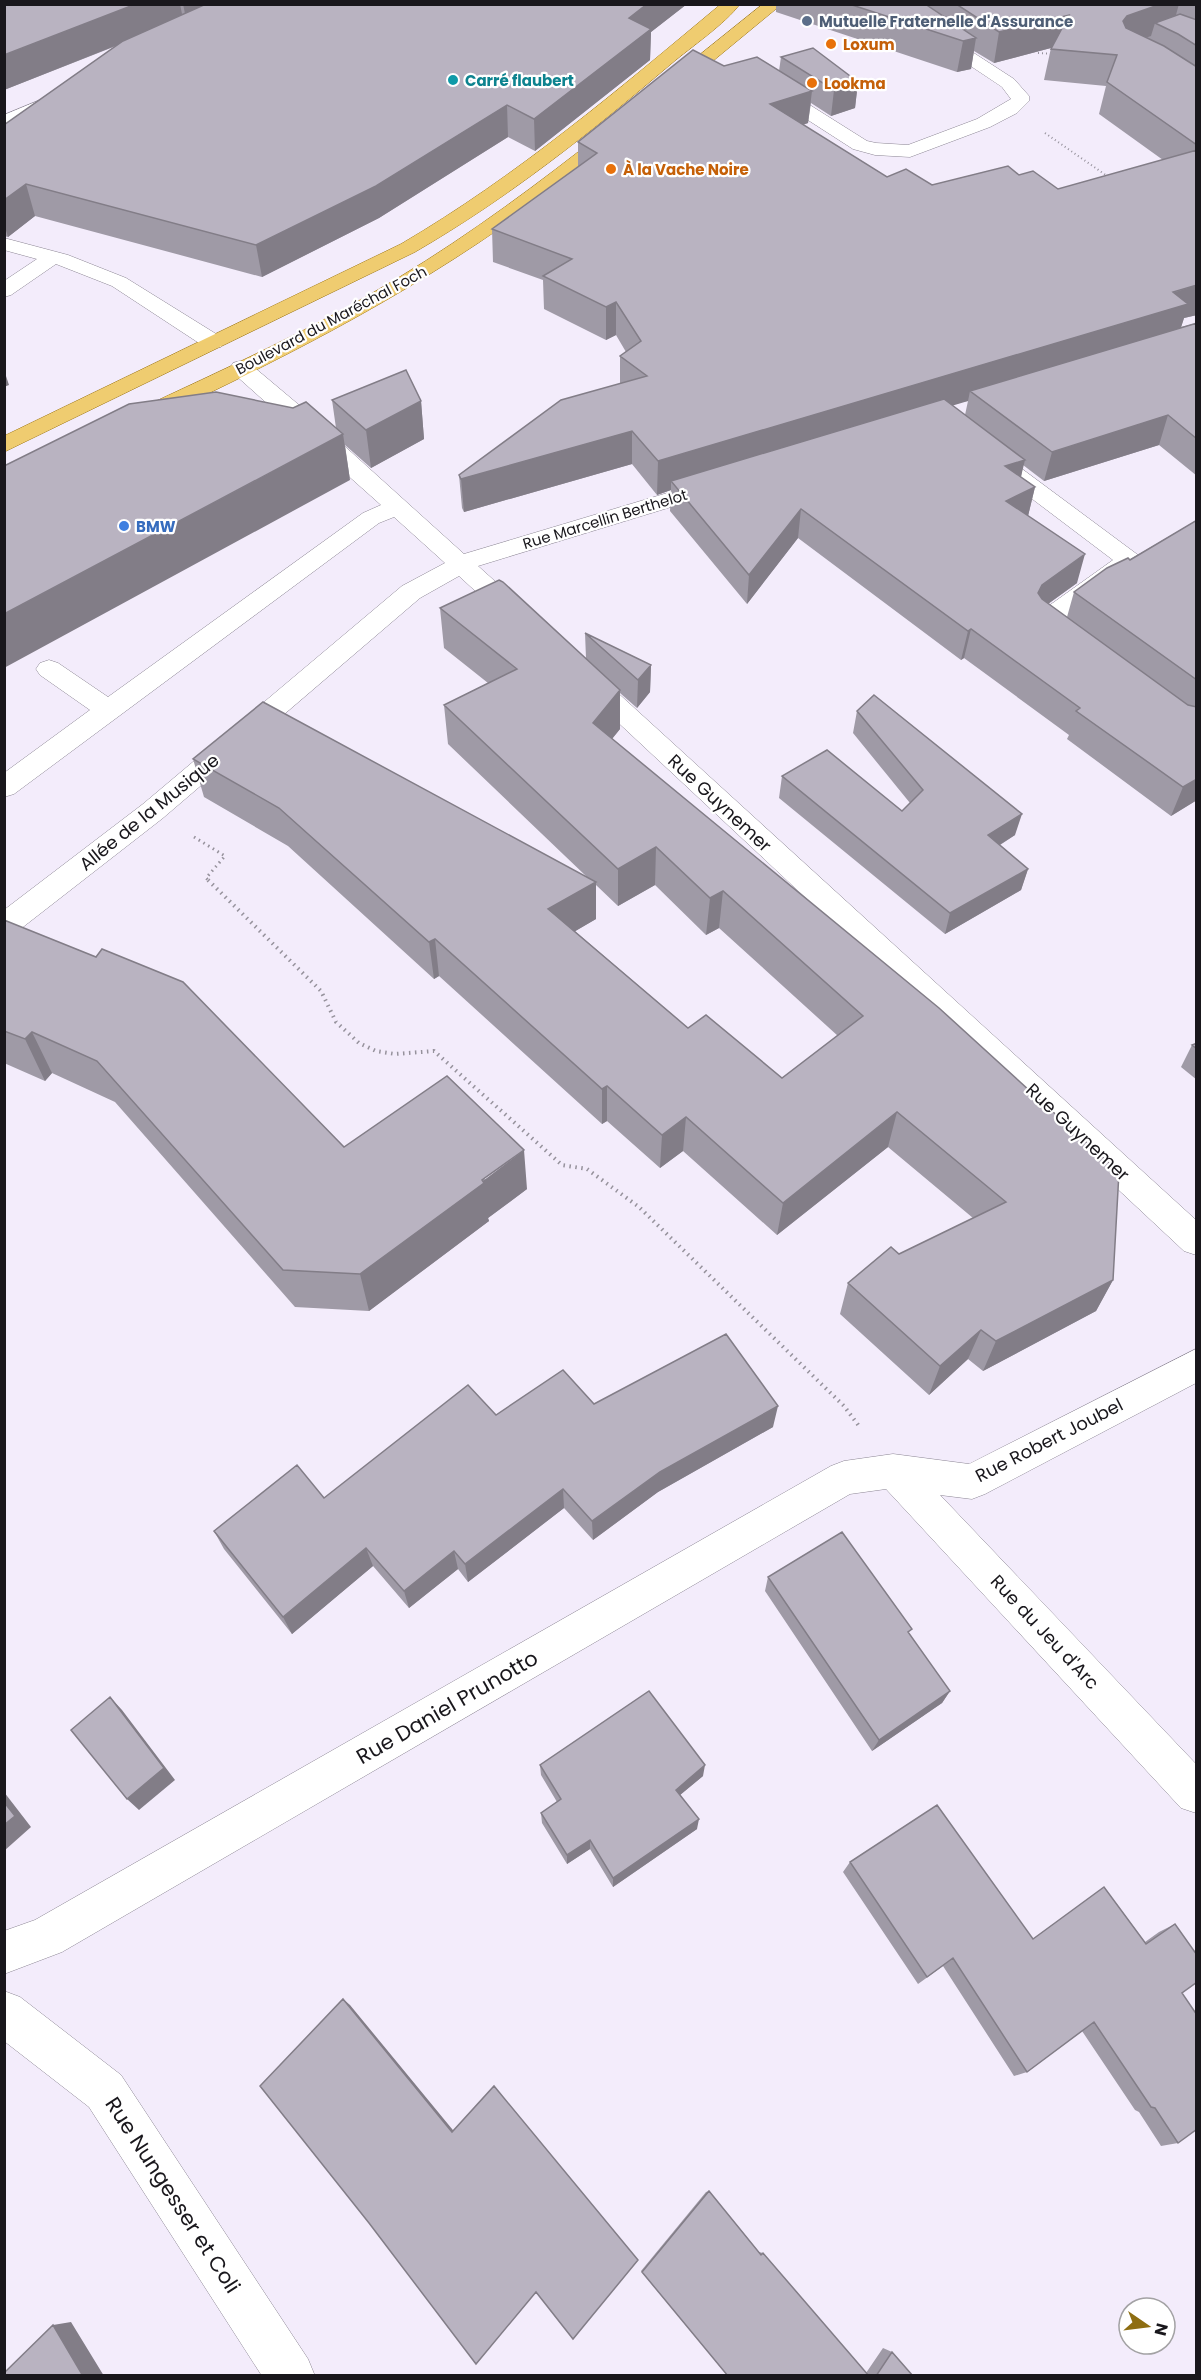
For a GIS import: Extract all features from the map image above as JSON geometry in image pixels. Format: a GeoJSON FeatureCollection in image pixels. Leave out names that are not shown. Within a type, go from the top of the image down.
{"type":"FeatureCollection","features":[{"type":"Feature","properties":{"kind":"main road","name":"Boulevard du Maréchal Foch"},"geometry":{"type":"LineString","coordinates":[[4,445],[408,248],[460,218],[546,158],[732,4]]}},
{"type":"Feature","properties":{"kind":"main road"},"geometry":{"type":"LineString","coordinates":[[655,100],[774,4]]}},
{"type":"Feature","properties":{"kind":"main road","name":"Boulevard du Maréchal Foch"},"geometry":{"type":"LineString","coordinates":[[130,422],[330,323],[427,269],[520,206],[628,122]]}},
{"type":"Feature","properties":{"kind":"street"},"geometry":{"type":"LineString","coordinates":[[760,81],[860,145],[875,149],[910,151],[995,117],[1020,101],[1020,96],[1015,89],[886,4]]}},
{"type":"Feature","properties":{"kind":"street"},"geometry":{"type":"LineString","coordinates":[[703,62],[726,68]]}},
{"type":"Feature","properties":{"kind":"street"},"geometry":{"type":"LineString","coordinates":[[4,122],[78,89]]}},
{"type":"Feature","properties":{"kind":"street"},"geometry":{"type":"LineString","coordinates":[[4,244],[53,257],[118,282],[213,342],[206,348],[206,359],[222,366],[241,368],[540,636]]}},
{"type":"Feature","properties":{"kind":"street"},"geometry":{"type":"LineString","coordinates":[[4,291],[53,257]]}},
{"type":"Feature","properties":{"kind":"street"},"geometry":{"type":"LineString","coordinates":[[978,446],[1129,560],[1045,621],[1083,649]]}},
{"type":"Feature","properties":{"kind":"street","name":"Rue Marcellin Berthelot"},"geometry":{"type":"LineString","coordinates":[[461,564],[729,482]]}},
{"type":"Feature","properties":{"kind":"street"},"geometry":{"type":"LineString","coordinates":[[10,775],[108,710],[372,518],[398,507]]}},
{"type":"Feature","properties":{"kind":"street","name":"Allée de la Musique"},"geometry":{"type":"LineString","coordinates":[[4,926],[153,811],[411,592],[461,564]]}},
{"type":"Feature","properties":{"kind":"street","name":"Rue Guynemer"},"geometry":{"type":"LineString","coordinates":[[566,661],[1197,1241]]}},
{"type":"Feature","properties":{"kind":"street"},"geometry":{"type":"LineString","coordinates":[[49,669],[108,710]]}},
{"type":"Feature","properties":{"kind":"street","name":"Rue Robert Joubel"},"geometry":{"type":"LineString","coordinates":[[893,1471],[972,1482],[1197,1365]]}},
{"type":"Feature","properties":{"kind":"street","name":"Rue du Jeu d'Arc"},"geometry":{"type":"LineString","coordinates":[[893,1471],[1197,1793]]}},
{"type":"Feature","properties":{"kind":"street","name":"Rue Daniel Prunotto"},"geometry":{"type":"LineString","coordinates":[[4,1953],[47,1937],[844,1478],[893,1471]]}},
{"type":"Feature","properties":{"kind":"street","name":"Rue Nungesser et Coli"},"geometry":{"type":"LineString","coordinates":[[4,2013],[105,2091],[291,2376]]}},
{"type":"Feature","properties":{"kind":"path"},"geometry":{"type":"LineString","coordinates":[[200,842],[225,856],[206,878],[321,991],[336,1022],[359,1043],[376,1051],[395,1054],[434,1051],[562,1165],[587,1169],[639,1207],[844,1406],[893,1471]]}},
{"type":"Feature","properties":{"kind":"building"},"geometry":{"type":"Polygon","coordinates":[[[4,4],[136,4],[4,55],[4,4]]]}},
{"type":"Feature","properties":{"kind":"building"},"geometry":{"type":"Polygon","coordinates":[[[206,4],[647,4],[629,18],[651,29],[534,119],[507,105],[376,186],[256,245],[26,184],[4,200],[4,125],[123,41],[206,4]]]}},
{"type":"Feature","properties":{"kind":"building"},"geometry":{"type":"Polygon","coordinates":[[[849,4],[925,4],[976,38],[963,41],[849,4]]]}},
{"type":"Feature","properties":{"kind":"building"},"geometry":{"type":"Polygon","coordinates":[[[956,4],[1161,4],[1127,16],[1123,21],[1126,28],[1164,46],[1197,67],[1197,145],[1107,82],[1117,55],[1051,49],[1069,15],[999,32],[956,4]]]}},
{"type":"Feature","properties":{"kind":"building"},"geometry":{"type":"Polygon","coordinates":[[[1180,14],[1197,20],[1197,46],[1155,23],[1180,14]]]}},
{"type":"Feature","properties":{"kind":"building"},"geometry":{"type":"Polygon","coordinates":[[[813,48],[858,82],[834,90],[781,57],[813,48]]]}},
{"type":"Feature","properties":{"kind":"building"},"geometry":{"type":"Polygon","coordinates":[[[693,50],[724,66],[757,57],[812,91],[770,104],[887,177],[906,169],[932,185],[1008,166],[1019,175],[1033,171],[1058,189],[1197,150],[1197,285],[1173,292],[1188,304],[658,461],[632,431],[461,479],[459,475],[561,400],[647,376],[620,356],[641,341],[616,302],[606,307],[543,276],[572,259],[492,229],[597,153],[578,142],[693,50]]]}},
{"type":"Feature","properties":{"kind":"building"},"geometry":{"type":"Polygon","coordinates":[[[1197,323],[1197,439],[1168,415],[1052,452],[970,391],[1197,323]]]}},
{"type":"Feature","properties":{"kind":"building"},"geometry":{"type":"Polygon","coordinates":[[[406,370],[421,401],[366,430],[332,400],[406,370]]]}},
{"type":"Feature","properties":{"kind":"building"},"geometry":{"type":"Polygon","coordinates":[[[216,392],[293,408],[306,402],[343,434],[4,614],[4,466],[129,404],[216,392]]]}},
{"type":"Feature","properties":{"kind":"building"},"geometry":{"type":"Polygon","coordinates":[[[944,399],[1025,460],[1005,466],[1035,487],[1006,501],[1085,554],[1042,585],[1038,593],[1042,599],[1188,705],[1197,707],[1197,779],[1183,787],[1076,711],[1080,708],[971,629],[968,631],[801,509],[749,575],[671,481],[944,399]]]}},
{"type":"Feature","properties":{"kind":"building"},"geometry":{"type":"Polygon","coordinates":[[[1197,520],[1197,680],[1074,592],[1107,568],[1128,558],[1130,560],[1197,520]]]}},
{"type":"Feature","properties":{"kind":"building"},"geometry":{"type":"Polygon","coordinates":[[[499,580],[620,690],[593,723],[939,1008],[1119,1172],[1113,1280],[996,1341],[981,1330],[940,1366],[848,1283],[891,1247],[899,1254],[1006,1202],[897,1112],[783,1203],[686,1117],[662,1135],[607,1086],[602,1089],[435,939],[429,942],[279,808],[193,759],[263,702],[596,882],[548,909],[688,1028],[706,1015],[782,1078],[863,1016],[723,891],[710,898],[656,847],[618,869],[444,705],[517,669],[440,608],[499,580]]]}},
{"type":"Feature","properties":{"kind":"building"},"geometry":{"type":"Polygon","coordinates":[[[585,633],[651,665],[638,680],[585,633]]]}},
{"type":"Feature","properties":{"kind":"building"},"geometry":{"type":"Polygon","coordinates":[[[874,695],[1022,814],[988,835],[1028,869],[950,913],[782,776],[827,750],[902,811],[923,790],[857,711],[874,695]]]}},
{"type":"Feature","properties":{"kind":"building"},"geometry":{"type":"Polygon","coordinates":[[[4,920],[96,957],[102,949],[183,982],[344,1147],[447,1076],[524,1150],[482,1180],[484,1183],[360,1274],[283,1270],[97,1061],[32,1032],[25,1039],[4,1031],[4,920]]]}},
{"type":"Feature","properties":{"kind":"building"},"geometry":{"type":"Polygon","coordinates":[[[726,1334],[778,1406],[660,1472],[592,1521],[563,1489],[465,1564],[454,1551],[404,1591],[366,1548],[283,1617],[214,1531],[297,1465],[324,1498],[468,1385],[496,1415],[563,1370],[594,1404],[726,1334]]]}},
{"type":"Feature","properties":{"kind":"building"},"geometry":{"type":"Polygon","coordinates":[[[842,1532],[912,1629],[908,1632],[950,1691],[879,1740],[768,1577],[842,1532]]]}},
{"type":"Feature","properties":{"kind":"building"},"geometry":{"type":"Polygon","coordinates":[[[649,1691],[705,1765],[676,1790],[699,1819],[613,1878],[590,1840],[567,1855],[541,1813],[561,1799],[540,1765],[649,1691]]]}},
{"type":"Feature","properties":{"kind":"building"},"geometry":{"type":"Polygon","coordinates":[[[110,1697],[164,1768],[127,1799],[71,1730],[110,1697]]]}},
{"type":"Feature","properties":{"kind":"building"},"geometry":{"type":"Polygon","coordinates":[[[4,1802],[15,1816],[4,1825],[4,1802]]]}},
{"type":"Feature","properties":{"kind":"building"},"geometry":{"type":"Polygon","coordinates":[[[937,1805],[1033,1939],[1104,1887],[1146,1944],[1175,1924],[1197,1955],[1197,1982],[1182,1993],[1197,2015],[1197,2129],[1178,2143],[1094,2022],[1027,2072],[953,1958],[927,1977],[850,1862],[937,1805]]]}},
{"type":"Feature","properties":{"kind":"building"},"geometry":{"type":"Polygon","coordinates":[[[343,1999],[452,2132],[494,2086],[638,2260],[573,2339],[536,2292],[476,2364],[369,2223],[260,2086],[343,1999]]]}},
{"type":"Feature","properties":{"kind":"building"},"geometry":{"type":"Polygon","coordinates":[[[709,2191],[761,2255],[763,2253],[869,2376],[728,2376],[642,2272],[709,2191]]]}},
{"type":"Feature","properties":{"kind":"building"},"geometry":{"type":"Polygon","coordinates":[[[53,2325],[83,2376],[4,2376],[4,2373],[53,2325]]]}},
{"type":"Feature","properties":{"kind":"building"},"geometry":{"type":"Polygon","coordinates":[[[892,2352],[913,2376],[876,2376],[892,2352]]]}},
{"type":"Feature","properties":{"kind":"place","name":"Mutuelle Fraternelle d'Assurance"},"geometry":{"type":"Point","coordinates":[807,21]}},
{"type":"Feature","properties":{"kind":"place","name":"Loxum"},"geometry":{"type":"Point","coordinates":[831,44]}},
{"type":"Feature","properties":{"kind":"place","name":"Carré flaubert"},"geometry":{"type":"Point","coordinates":[453,80]}},
{"type":"Feature","properties":{"kind":"place","name":"Lookma"},"geometry":{"type":"Point","coordinates":[812,83]}},
{"type":"Feature","properties":{"kind":"place","name":"À la Vache Noire"},"geometry":{"type":"Point","coordinates":[611,169]}},
{"type":"Feature","properties":{"kind":"place","name":"BMW"},"geometry":{"type":"Point","coordinates":[124,526]}}]}
